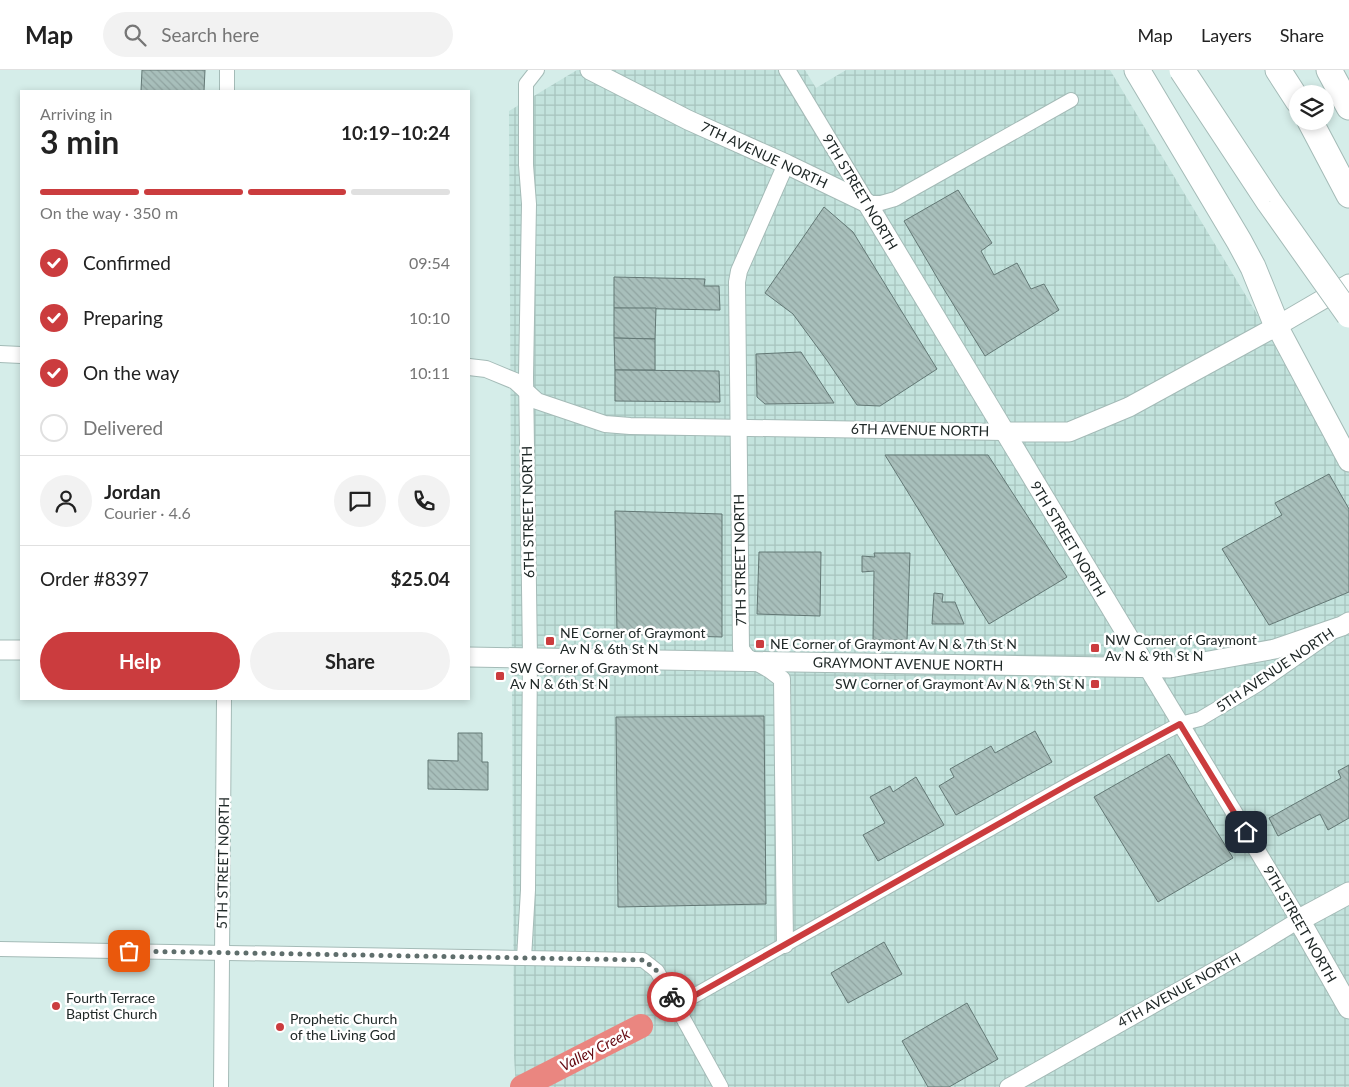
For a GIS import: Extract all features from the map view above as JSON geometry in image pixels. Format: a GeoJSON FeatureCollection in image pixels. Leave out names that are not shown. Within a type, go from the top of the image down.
{"type":"FeatureCollection","features":[{"type":"Feature","properties":{"kind":"highway"},"geometry":{"type":"LineString","coordinates":[[1137,70],[1239,241],[1277,326]]}},
{"type":"Feature","properties":{"kind":"highway"},"geometry":{"type":"LineString","coordinates":[[1182,70],[1254,179],[1349,315]]}},
{"type":"Feature","properties":{"kind":"highway"},"geometry":{"type":"LineString","coordinates":[[1278,70],[1289,87]]}},
{"type":"Feature","properties":{"kind":"highway"},"geometry":{"type":"LineString","coordinates":[[1329,70],[1349,107]]}},
{"type":"Feature","properties":{"kind":"highway"},"geometry":{"type":"LineString","coordinates":[[1315,130],[1349,195]]}},
{"type":"Feature","properties":{"kind":"main road","name":"7TH AVENUE NORTH"},"geometry":{"type":"LineString","coordinates":[[590,70],[688,120],[867,203]]}},
{"type":"Feature","properties":{"kind":"main road","name":"9TH STREET NORTH"},"geometry":{"type":"LineString","coordinates":[[867,203],[1147,668]]}},
{"type":"Feature","properties":{"kind":"main road","name":"6TH AVENUE NORTH"},"geometry":{"type":"LineString","coordinates":[[1004,432],[1069,432],[1128,407],[1277,326],[1349,284]]}},
{"type":"Feature","properties":{"kind":"main road"},"geometry":{"type":"LineString","coordinates":[[1277,326],[1349,461]]}},
{"type":"Feature","properties":{"kind":"main road","name":"GRAYMONT AVENUE NORTH"},"geometry":{"type":"LineString","coordinates":[[470,657],[1170,668],[1275,649],[1345,624]]}},
{"type":"Feature","properties":{"kind":"main road"},"geometry":{"type":"LineString","coordinates":[[0,650],[20,650]]}},
{"type":"Feature","properties":{"kind":"main road","name":"4TH AVENUE NORTH"},"geometry":{"type":"LineString","coordinates":[[1299,920],[1349,892]]}},
{"type":"Feature","properties":{"kind":"main road","name":"9TH STREET NORTH"},"geometry":{"type":"LineString","coordinates":[[1299,920],[1349,1008]]}},
{"type":"Feature","properties":{"kind":"street"},"geometry":{"type":"LineString","coordinates":[[226,70],[226,90]]}},
{"type":"Feature","properties":{"kind":"street","name":"6TH STREET NORTH"},"geometry":{"type":"LineString","coordinates":[[524,958],[528,890],[530,658],[526,391],[528,204],[526,84],[537,70]]}},
{"type":"Feature","properties":{"kind":"street","name":"9TH STREET NORTH"},"geometry":{"type":"LineString","coordinates":[[787,70],[867,203]]}},
{"type":"Feature","properties":{"kind":"street"},"geometry":{"type":"LineString","coordinates":[[867,203],[880,203],[895,199],[1071,100]]}},
{"type":"Feature","properties":{"kind":"street","name":"7TH STREET NORTH"},"geometry":{"type":"LineString","coordinates":[[785,945],[782,679],[747,657],[741,649],[737,282],[739,271],[786,164]]}},
{"type":"Feature","properties":{"kind":"street"},"geometry":{"type":"LineString","coordinates":[[0,354],[20,355]]}},
{"type":"Feature","properties":{"kind":"street","name":"6TH AVENUE NORTH"},"geometry":{"type":"LineString","coordinates":[[470,367],[486,369],[515,381],[537,401],[604,424],[1004,432]]}},
{"type":"Feature","properties":{"kind":"street","name":"5TH AVENUE NORTH"},"geometry":{"type":"LineString","coordinates":[[676,1006],[1073,782],[1180,724],[1200,719],[1257,685],[1345,624]]}},
{"type":"Feature","properties":{"kind":"street","name":"9TH STREET NORTH"},"geometry":{"type":"LineString","coordinates":[[1147,668],[1299,920]]}},
{"type":"Feature","properties":{"kind":"street","name":"5TH STREET NORTH"},"geometry":{"type":"LineString","coordinates":[[221,1087],[224,700]]}},
{"type":"Feature","properties":{"kind":"street","name":"4TH AVENUE NORTH"},"geometry":{"type":"LineString","coordinates":[[1008,1087],[1245,953],[1299,920]]}},
{"type":"Feature","properties":{"kind":"street"},"geometry":{"type":"LineString","coordinates":[[0,949],[644,960],[657,971],[721,1087]]}},
{"type":"Feature","properties":{"kind":"shaded area"},"geometry":{"type":"Polygon","coordinates":[[[577,70],[805,70],[816,88],[846,70],[1110,70],[1349,467],[1349,1087],[516,1087],[514,1058],[509,111],[577,70]]]}},
{"type":"Feature","properties":{"kind":"building"},"geometry":{"type":"Polygon","coordinates":[[[142,70],[205,70],[204,90],[141,90],[142,70]]]}},
{"type":"Feature","properties":{"kind":"building"},"geometry":{"type":"Polygon","coordinates":[[[958,190],[992,243],[981,251],[994,275],[1017,263],[1031,289],[1044,284],[1059,310],[985,356],[904,221],[958,190]]]}},
{"type":"Feature","properties":{"kind":"building"},"geometry":{"type":"Polygon","coordinates":[[[824,207],[853,232],[937,369],[880,406],[857,405],[793,314],[765,293],[824,207]]]}},
{"type":"Feature","properties":{"kind":"building"},"geometry":{"type":"Polygon","coordinates":[[[614,277],[705,279],[704,286],[719,286],[720,310],[614,308],[614,277]]]}},
{"type":"Feature","properties":{"kind":"building"},"geometry":{"type":"Polygon","coordinates":[[[614,308],[656,308],[655,339],[614,338],[614,308]]]}},
{"type":"Feature","properties":{"kind":"building"},"geometry":{"type":"Polygon","coordinates":[[[614,338],[655,339],[655,370],[615,370],[614,338]]]}},
{"type":"Feature","properties":{"kind":"building"},"geometry":{"type":"Polygon","coordinates":[[[801,352],[834,403],[765,404],[757,397],[756,354],[801,352]]]}},
{"type":"Feature","properties":{"kind":"building"},"geometry":{"type":"Polygon","coordinates":[[[615,370],[719,371],[720,402],[615,401],[615,370]]]}},
{"type":"Feature","properties":{"kind":"building"},"geometry":{"type":"Polygon","coordinates":[[[885,455],[988,455],[1067,577],[989,624],[885,455]]]}},
{"type":"Feature","properties":{"kind":"building"},"geometry":{"type":"Polygon","coordinates":[[[1329,474],[1349,509],[1349,592],[1269,625],[1222,549],[1282,515],[1275,503],[1329,474]]]}},
{"type":"Feature","properties":{"kind":"building"},"geometry":{"type":"Polygon","coordinates":[[[615,511],[722,514],[722,637],[617,634],[615,511]]]}},
{"type":"Feature","properties":{"kind":"building"},"geometry":{"type":"Polygon","coordinates":[[[759,552],[821,552],[820,616],[757,614],[759,552]]]}},
{"type":"Feature","properties":{"kind":"building"},"geometry":{"type":"Polygon","coordinates":[[[874,553],[910,553],[907,640],[873,640],[874,571],[862,572],[862,556],[875,557],[874,553]]]}},
{"type":"Feature","properties":{"kind":"building"},"geometry":{"type":"Polygon","coordinates":[[[934,593],[943,594],[942,602],[955,602],[964,624],[932,624],[934,593]]]}},
{"type":"Feature","properties":{"kind":"building"},"geometry":{"type":"Polygon","coordinates":[[[764,716],[766,904],[618,907],[616,717],[764,716]]]}},
{"type":"Feature","properties":{"kind":"building"},"geometry":{"type":"Polygon","coordinates":[[[1035,731],[1052,762],[956,815],[939,786],[954,777],[950,769],[991,746],[995,753],[1035,731]]]}},
{"type":"Feature","properties":{"kind":"building"},"geometry":{"type":"Polygon","coordinates":[[[458,733],[482,733],[482,762],[488,762],[488,790],[428,789],[428,760],[458,761],[458,733]]]}},
{"type":"Feature","properties":{"kind":"building"},"geometry":{"type":"Polygon","coordinates":[[[1169,754],[1233,858],[1158,902],[1094,797],[1169,754]]]}},
{"type":"Feature","properties":{"kind":"building"},"geometry":{"type":"Polygon","coordinates":[[[1349,765],[1349,818],[1328,830],[1320,814],[1278,836],[1269,818],[1341,778],[1338,771],[1349,765]]]}},
{"type":"Feature","properties":{"kind":"building"},"geometry":{"type":"Polygon","coordinates":[[[916,777],[944,825],[878,861],[863,835],[885,823],[870,797],[890,786],[893,792],[916,777]]]}},
{"type":"Feature","properties":{"kind":"building"},"geometry":{"type":"Polygon","coordinates":[[[884,942],[902,974],[848,1003],[831,973],[884,942]]]}},
{"type":"Feature","properties":{"kind":"building"},"geometry":{"type":"Polygon","coordinates":[[[967,1003],[998,1059],[949,1087],[928,1087],[902,1041],[967,1003]]]}},
{"type":"Feature","properties":{"kind":"waterway","name":"Valley Creek"},"geometry":{"type":"LineString","coordinates":[[522,1087],[641,1026]]}},
{"type":"Feature","properties":{"kind":"way so far"},"geometry":{"type":"LineString","coordinates":[[129,951],[644,960],[657,971],[672,997]]}},
{"type":"Feature","properties":{"kind":"place","name":"NE Corner of Graymont Av N & 6th St N"},"geometry":{"type":"Point","coordinates":[550,641]}},
{"type":"Feature","properties":{"kind":"place","name":"NE Corner of Graymont Av N & 7th St N"},"geometry":{"type":"Point","coordinates":[760,644]}},
{"type":"Feature","properties":{"kind":"place","name":"NW Corner of Graymont Av N & 9th St N"},"geometry":{"type":"Point","coordinates":[1095,648]}},
{"type":"Feature","properties":{"kind":"place","name":"SW Corner of Graymont Av N & 6th St N"},"geometry":{"type":"Point","coordinates":[500,676]}},
{"type":"Feature","properties":{"kind":"place","name":"SW Corner of Graymont Av N & 9th St N"},"geometry":{"type":"Point","coordinates":[1095,684]}},
{"type":"Feature","properties":{"kind":"place","name":"Fourth Terrace Baptist Church"},"geometry":{"type":"Point","coordinates":[56,1006]}},
{"type":"Feature","properties":{"kind":"place","name":"Prophetic Church of the Living God"},"geometry":{"type":"Point","coordinates":[280,1027]}},
{"type":"Feature","properties":{"kind":"route"},"geometry":{"type":"LineString","coordinates":[[672,997],[676,1006],[1073,782],[1180,724],[1246,832]]}}]}
